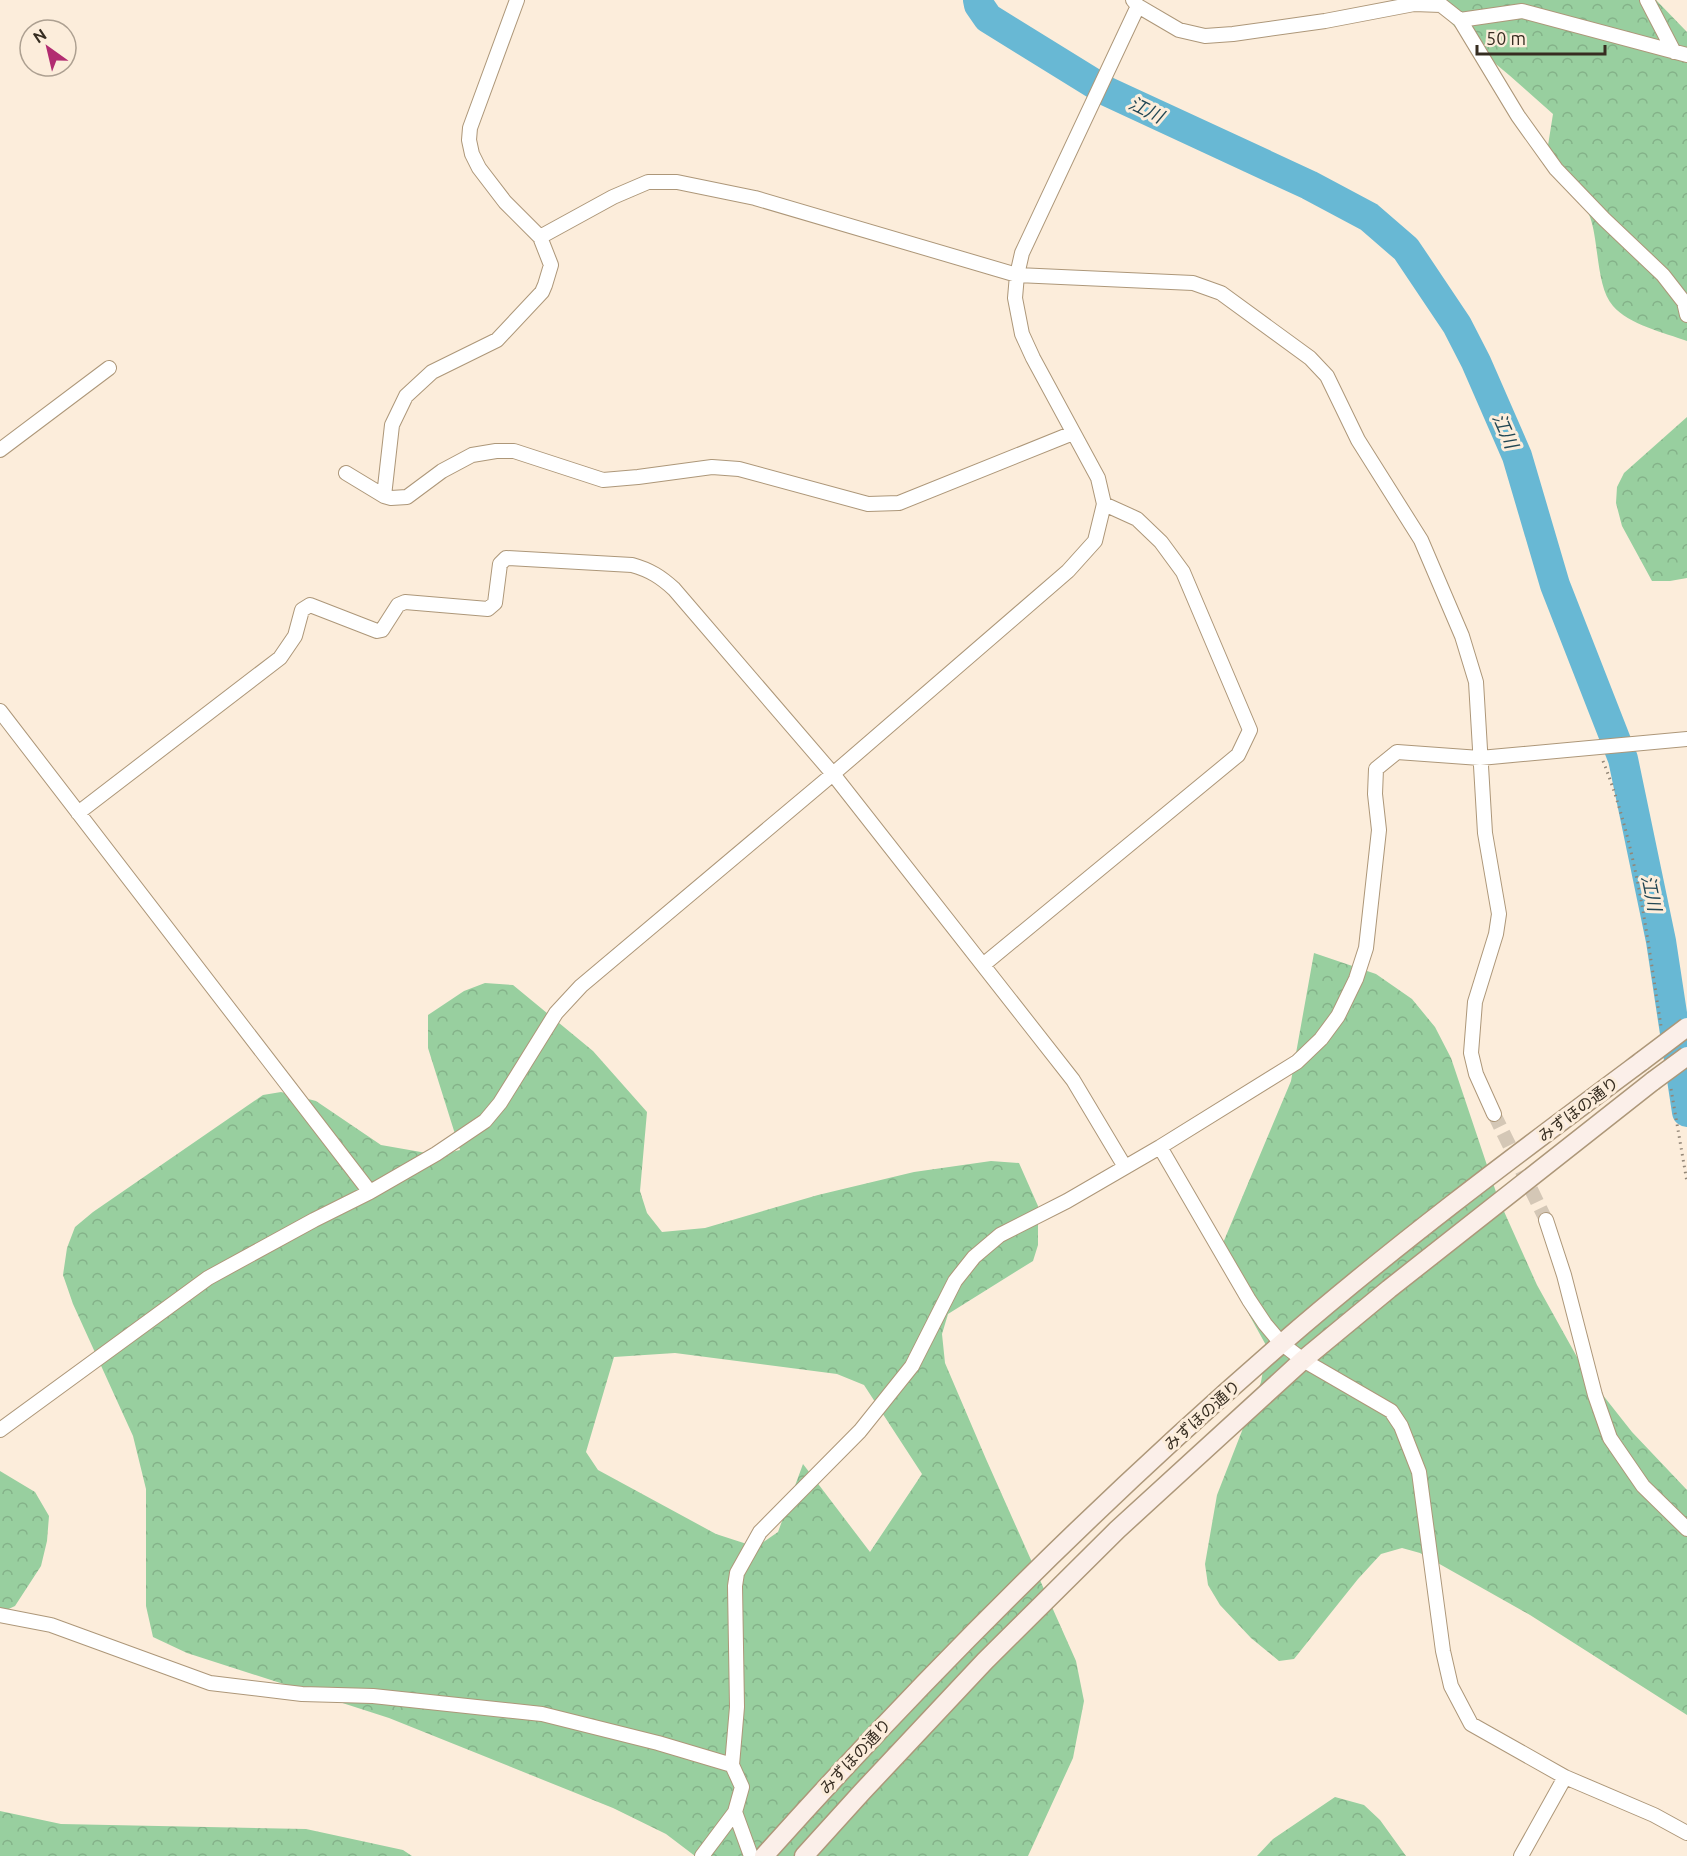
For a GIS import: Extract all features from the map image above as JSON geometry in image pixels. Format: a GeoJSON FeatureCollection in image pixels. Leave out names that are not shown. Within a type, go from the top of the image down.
{"type":"FeatureCollection","features":[{"type":"Feature","properties":{"kind":"street"},"geometry":{"type":"LineString","coordinates":[[384,496],[392,425],[406,396],[432,372],[497,340],[542,292],[551,266],[540,237],[505,202],[479,168],[472,154],[469,140],[470,128],[517,0]]}},
{"type":"Feature","properties":{"kind":"street"},"geometry":{"type":"LineString","coordinates":[[1647,0],[1681,54]]}},
{"type":"Feature","properties":{"kind":"street"},"geometry":{"type":"LineString","coordinates":[[0,1430],[208,1278],[370,1192],[436,1154],[485,1121],[500,1103],[556,1013],[581,986],[833,774],[1068,571],[1095,541],[1104,504],[1098,478],[1022,334],[1015,298],[1022,253],[1136,3],[1179,30],[1205,36],[1325,21],[1414,4],[1441,5],[1460,20],[1518,117],[1556,169],[1663,275],[1684,302],[1687,315]]}},
{"type":"Feature","properties":{"kind":"street"},"geometry":{"type":"LineString","coordinates":[[1460,20],[1522,11],[1681,54]]}},
{"type":"Feature","properties":{"kind":"street"},"geometry":{"type":"LineString","coordinates":[[540,237],[614,197],[648,182],[677,182],[755,198],[1017,275],[1193,283],[1221,293],[1310,358],[1327,376],[1358,440],[1421,540],[1462,636],[1476,682],[1485,833],[1499,914],[1496,934],[1475,1002],[1471,1053],[1476,1074],[1494,1114]]}},
{"type":"Feature","properties":{"kind":"street"},"geometry":{"type":"LineString","coordinates":[[0,450],[109,368]]}},
{"type":"Feature","properties":{"kind":"street"},"geometry":{"type":"LineString","coordinates":[[346,473],[384,496],[407,497],[442,471],[472,455],[514,451],[603,480],[712,467],[739,469],[868,504],[899,503],[1073,433]]}},
{"type":"Feature","properties":{"kind":"street"},"geometry":{"type":"LineString","coordinates":[[983,965],[1238,756],[1250,730],[1183,572],[1161,542],[1137,519],[1104,504]]}},
{"type":"Feature","properties":{"kind":"street"},"geometry":{"type":"LineString","coordinates":[[78,813],[280,658],[295,636],[302,610],[310,605],[377,631],[382,630],[398,605],[405,602],[488,609],[495,603],[500,564],[506,558],[632,565],[646,569],[659,576],[674,589],[833,774],[1073,1080],[1125,1167]]}},
{"type":"Feature","properties":{"kind":"street"},"geometry":{"type":"LineString","coordinates":[[0,711],[370,1192]]}},
{"type":"Feature","properties":{"kind":"street"},"geometry":{"type":"LineString","coordinates":[[702,1856],[735,1812],[742,1787],[732,1765],[737,1707],[735,1586],[737,1573],[760,1533],[860,1431],[912,1366],[955,1281],[974,1257],[1000,1235],[1067,1201],[1160,1147],[1296,1062],[1321,1039],[1338,1016],[1356,978],[1366,948],[1379,830],[1375,794],[1376,769],[1397,752],[1480,758],[1687,739]]}},
{"type":"Feature","properties":{"kind":"street","name":"みずほの通り"},"geometry":{"type":"LineString","coordinates":[[764,1856],[838,1773],[963,1642],[1101,1507],[1281,1343],[1402,1244],[1687,1027]]}},
{"type":"Feature","properties":{"kind":"street","name":"みずほの通り"},"geometry":{"type":"LineString","coordinates":[[804,1856],[985,1661],[1117,1530],[1303,1360],[1389,1288],[1662,1084],[1687,1056]]}},
{"type":"Feature","properties":{"kind":"street"},"geometry":{"type":"LineString","coordinates":[[1160,1147],[1249,1300],[1281,1343],[1303,1360],[1391,1411],[1401,1426],[1419,1472],[1443,1651],[1451,1686],[1471,1724],[1565,1777],[1654,1815],[1687,1833]]}},
{"type":"Feature","properties":{"kind":"street"},"geometry":{"type":"LineString","coordinates":[[1546,1220],[1564,1275],[1595,1395],[1610,1438],[1643,1486],[1687,1529]]}},
{"type":"Feature","properties":{"kind":"street"},"geometry":{"type":"LineString","coordinates":[[0,1615],[51,1625],[210,1683],[302,1694],[372,1696],[542,1714],[658,1743],[732,1765]]}},
{"type":"Feature","properties":{"kind":"street"},"geometry":{"type":"LineString","coordinates":[[1521,1856],[1565,1777]]}},
{"type":"Feature","properties":{"kind":"street"},"geometry":{"type":"LineString","coordinates":[[735,1812],[752,1856]]}},
{"type":"Feature","properties":{"kind":"path"},"geometry":{"type":"LineString","coordinates":[[1598,747],[1615,790],[1642,899],[1661,1030]]}},
{"type":"Feature","properties":{"kind":"path"},"geometry":{"type":"LineString","coordinates":[[1662,1084],[1687,1182]]}},
{"type":"Feature","properties":{"kind":"green space"},"geometry":{"type":"Polygon","coordinates":[[[1430,0],[1656,0],[1687,32],[1687,341],[1637,323],[1613,306],[1607,298],[1601,276],[1590,217],[1576,193],[1546,158],[1553,114],[1467,40],[1430,0]]]}},
{"type":"Feature","properties":{"kind":"green space"},"geometry":{"type":"Polygon","coordinates":[[[1687,417],[1687,578],[1652,581],[1622,526],[1616,503],[1617,487],[1624,473],[1687,417]]]}},
{"type":"Feature","properties":{"kind":"green space"},"geometry":{"type":"Polygon","coordinates":[[[1314,953],[1376,974],[1412,999],[1435,1027],[1451,1058],[1498,1198],[1537,1285],[1587,1375],[1632,1432],[1687,1490],[1687,1715],[1530,1615],[1420,1553],[1402,1548],[1381,1554],[1294,1659],[1279,1661],[1251,1638],[1220,1605],[1208,1585],[1205,1564],[1217,1495],[1261,1382],[1267,1347],[1221,1264],[1223,1243],[1291,1081],[1314,953]]]}},
{"type":"Feature","properties":{"kind":"green space"},"geometry":{"type":"Polygon","coordinates":[[[485,983],[513,985],[593,1051],[647,1112],[640,1191],[647,1213],[662,1232],[705,1228],[818,1195],[914,1172],[991,1161],[1019,1163],[1038,1206],[1038,1245],[1033,1261],[948,1314],[942,1334],[945,1363],[1076,1661],[1084,1701],[1073,1758],[1028,1856],[695,1856],[666,1834],[613,1808],[389,1718],[187,1653],[153,1637],[146,1606],[146,1489],[133,1436],[73,1304],[63,1275],[67,1248],[75,1227],[93,1212],[263,1095],[281,1092],[316,1101],[381,1145],[438,1155],[460,1150],[428,1048],[428,1015],[464,991],[485,983]],[[675,1353],[614,1357],[586,1452],[598,1470],[716,1534],[756,1547],[778,1532],[803,1464],[870,1552],[922,1474],[864,1385],[837,1374],[675,1353]]]}},
{"type":"Feature","properties":{"kind":"green space"},"geometry":{"type":"Polygon","coordinates":[[[0,1471],[35,1492],[49,1516],[47,1541],[41,1566],[15,1606],[0,1613],[0,1471]]]}},
{"type":"Feature","properties":{"kind":"green space"},"geometry":{"type":"Polygon","coordinates":[[[1335,1797],[1364,1805],[1380,1820],[1406,1856],[1257,1856],[1273,1839],[1335,1797]]]}},
{"type":"Feature","properties":{"kind":"green space"},"geometry":{"type":"Polygon","coordinates":[[[0,1811],[61,1824],[306,1829],[403,1850],[412,1856],[0,1856],[0,1811]]]}},
{"type":"Feature","properties":{"kind":"waterway","name":"江川"},"geometry":{"type":"LineString","coordinates":[[978,0],[988,18],[1106,91],[1309,185],[1369,217],[1406,249],[1457,325],[1476,362],[1517,456],[1555,585],[1623,759],[1661,941],[1687,1112]]}},
{"type":"Feature","properties":{"kind":"tunnel"},"geometry":{"type":"LineString","coordinates":[[1494,1114],[1546,1220]]}}]}
